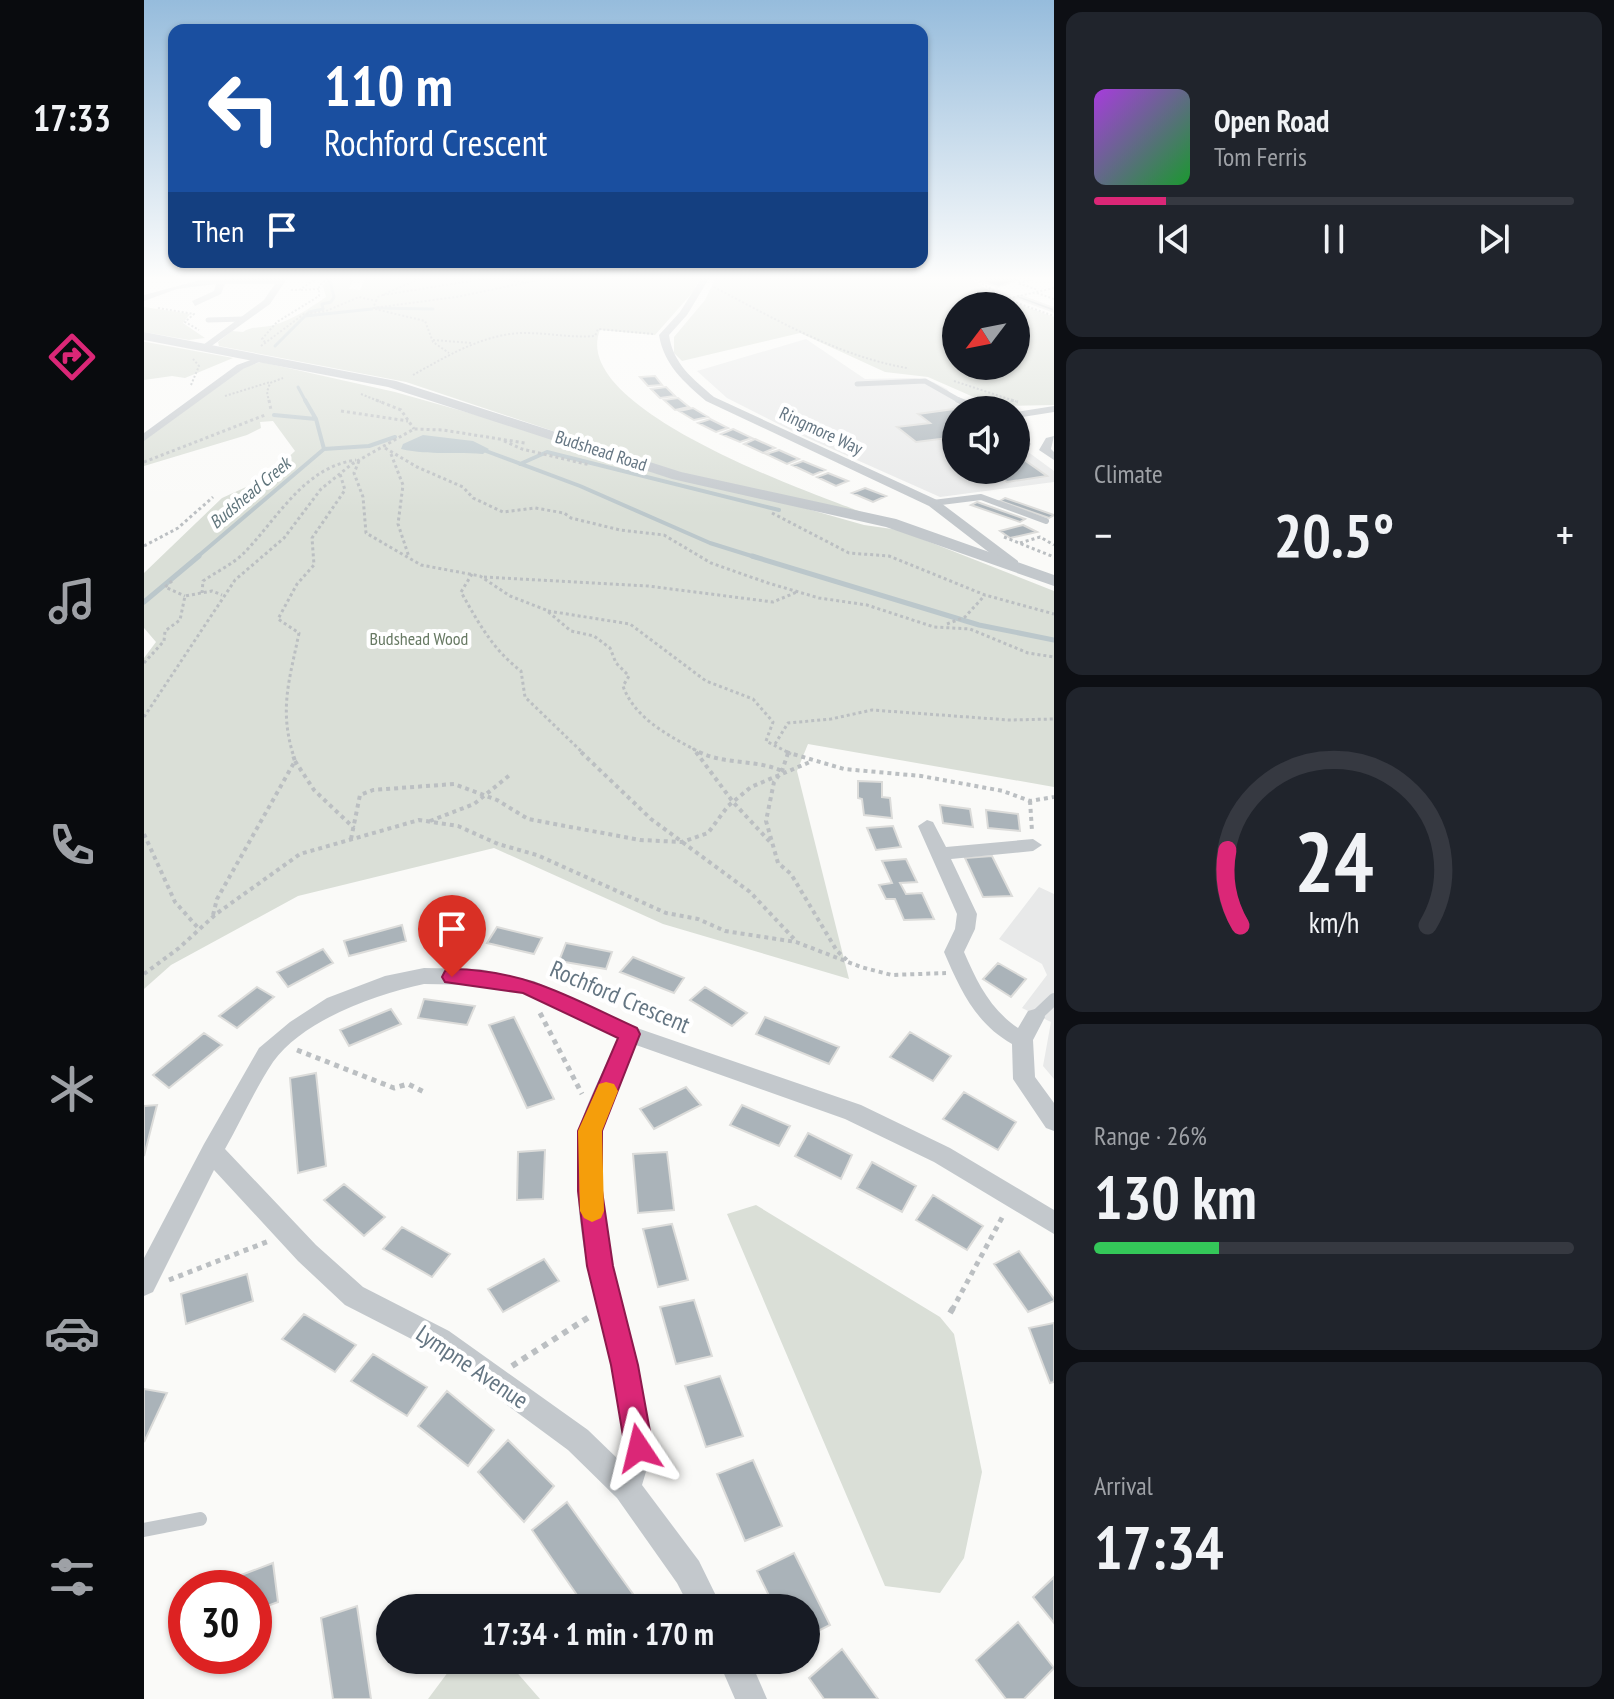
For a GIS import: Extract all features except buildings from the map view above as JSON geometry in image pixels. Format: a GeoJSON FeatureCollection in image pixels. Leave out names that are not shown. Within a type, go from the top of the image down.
{"type":"FeatureCollection","features":[{"type":"Feature","properties":{"kind":"street"},"geometry":{"type":"LineString","coordinates":[[144,438],[256,356]]}},
{"type":"Feature","properties":{"kind":"street","name":"Budshead Road"},"geometry":{"type":"LineString","coordinates":[[288,356],[394,385],[677,476],[890,523],[1054,581]]}},
{"type":"Feature","properties":{"kind":"street","name":"Ringmore Way"},"geometry":{"type":"LineString","coordinates":[[668,356],[677,369],[710,399],[933,503],[954,515],[964,528],[1013,564]]}},
{"type":"Feature","properties":{"kind":"street"},"geometry":{"type":"LineString","coordinates":[[1030,411],[1054,409]]}},
{"type":"Feature","properties":{"kind":"street"},"geometry":{"type":"LineString","coordinates":[[1052,440],[1045,450],[1054,457]]}},
{"type":"Feature","properties":{"kind":"street"},"geometry":{"type":"LineString","coordinates":[[940,540],[964,528]]}},
{"type":"Feature","properties":{"kind":"street"},"geometry":{"type":"LineString","coordinates":[[927,826],[967,914],[965,929],[954,952],[973,994],[998,1028],[1022,1040]]}},
{"type":"Feature","properties":{"kind":"street"},"geometry":{"type":"LineString","coordinates":[[939,854],[1033,845]]}},
{"type":"Feature","properties":{"kind":"street","name":"Rochford Crescent"},"geometry":{"type":"LineString","coordinates":[[151,1284],[212,1151],[267,1054],[334,1004],[385,984],[424,976],[480,977],[527,986],[630,1034],[853,1112],[942,1155],[1052,1224]]}},
{"type":"Feature","properties":{"kind":"street"},"geometry":{"type":"LineString","coordinates":[[1035,1017],[1022,1040],[1024,1079],[1054,1121]]}},
{"type":"Feature","properties":{"kind":"street"},"geometry":{"type":"LineString","coordinates":[[627,1488],[639,1448],[625,1365],[600,1266],[590,1191],[590,1131],[630,1034]]}},
{"type":"Feature","properties":{"kind":"street","name":"Lympne Avenue"},"geometry":{"type":"LineString","coordinates":[[212,1151],[289,1234],[354,1296],[440,1340],[578,1440],[627,1488],[688,1572],[700,1594]]}},
{"type":"Feature","properties":{"kind":"street"},"geometry":{"type":"LineString","coordinates":[[740,1674],[751,1699]]}},
{"type":"Feature","properties":{"kind":"lane"},"geometry":{"type":"LineString","coordinates":[[857,384],[925,381],[955,396]]}},
{"type":"Feature","properties":{"kind":"lane"},"geometry":{"type":"LineString","coordinates":[[933,503],[981,497],[1046,521]]}},
{"type":"Feature","properties":{"kind":"lane"},"geometry":{"type":"LineString","coordinates":[[1035,1017],[1054,999]]}},
{"type":"Feature","properties":{"kind":"lane"},"geometry":{"type":"LineString","coordinates":[[144,1530],[200,1519]]}},
{"type":"Feature","properties":{"kind":"path"},"geometry":{"type":"LineString","coordinates":[[186,390],[199,366],[188,356]]}},
{"type":"Feature","properties":{"kind":"path"},"geometry":{"type":"LineString","coordinates":[[394,385],[444,356]]}},
{"type":"Feature","properties":{"kind":"path"},"geometry":{"type":"LineString","coordinates":[[865,356],[916,370]]}},
{"type":"Feature","properties":{"kind":"path"},"geometry":{"type":"LineString","coordinates":[[271,410],[267,392],[270,383],[290,378]]}},
{"type":"Feature","properties":{"kind":"path"},"geometry":{"type":"LineString","coordinates":[[952,380],[1009,400],[1054,409]]}},
{"type":"Feature","properties":{"kind":"path"},"geometry":{"type":"LineString","coordinates":[[357,392],[401,410],[414,429]]}},
{"type":"Feature","properties":{"kind":"path"},"geometry":{"type":"LineString","coordinates":[[341,411],[408,421]]}},
{"type":"Feature","properties":{"kind":"path"},"geometry":{"type":"LineString","coordinates":[[144,462],[265,415]]}},
{"type":"Feature","properties":{"kind":"path"},"geometry":{"type":"LineString","coordinates":[[144,717],[211,619],[222,595],[284,538],[321,489],[359,461],[414,429]]}},
{"type":"Feature","properties":{"kind":"path"},"geometry":{"type":"LineString","coordinates":[[414,429],[443,430],[492,439],[601,467]]}},
{"type":"Feature","properties":{"kind":"path"},"geometry":{"type":"LineString","coordinates":[[385,448],[463,487],[473,498],[503,512],[535,508],[564,513],[571,518],[620,530],[664,535],[711,563],[799,592],[867,605],[934,627],[965,617],[985,595]]}},
{"type":"Feature","properties":{"kind":"path"},"geometry":{"type":"LineString","coordinates":[[391,453],[403,485],[398,524],[409,559]]}},
{"type":"Feature","properties":{"kind":"path"},"geometry":{"type":"LineString","coordinates":[[359,461],[354,473],[363,497],[366,533],[428,567],[480,576],[648,586],[773,602],[799,592]]}},
{"type":"Feature","properties":{"kind":"path"},"geometry":{"type":"LineString","coordinates":[[202,593],[203,581],[243,554],[281,506],[334,463],[359,461]]}},
{"type":"Feature","properties":{"kind":"path"},"geometry":{"type":"LineString","coordinates":[[340,474],[345,490],[312,538],[314,565],[296,581],[289,602],[278,619],[299,633],[284,706],[285,727],[295,761],[314,790],[354,828]]}},
{"type":"Feature","properties":{"kind":"path"},"geometry":{"type":"LineString","coordinates":[[144,546],[178,528],[213,497]]}},
{"type":"Feature","properties":{"kind":"path"},"geometry":{"type":"LineString","coordinates":[[765,510],[849,553],[889,556],[985,595],[1054,614]]}},
{"type":"Feature","properties":{"kind":"path"},"geometry":{"type":"LineString","coordinates":[[1019,544],[1040,537],[1054,545]]}},
{"type":"Feature","properties":{"kind":"path"},"geometry":{"type":"LineString","coordinates":[[472,574],[461,592],[491,644],[506,661],[521,671],[525,697],[651,819],[750,892],[798,943]]}},
{"type":"Feature","properties":{"kind":"path"},"geometry":{"type":"LineString","coordinates":[[480,576],[510,596],[546,610],[630,624],[706,681],[753,699],[773,722],[766,741],[788,753],[844,769],[921,776],[1003,791],[1030,801],[1054,797]]}},
{"type":"Feature","properties":{"kind":"path"},"geometry":{"type":"LineString","coordinates":[[172,581],[165,587],[185,596],[212,591],[222,595]]}},
{"type":"Feature","properties":{"kind":"path"},"geometry":{"type":"LineString","coordinates":[[144,663],[164,641],[165,631],[180,620],[185,596]]}},
{"type":"Feature","properties":{"kind":"path"},"geometry":{"type":"LineString","coordinates":[[546,610],[571,631],[594,636],[610,648],[616,663],[629,676],[623,686],[627,697],[653,725],[716,760],[761,762],[782,771]]}},
{"type":"Feature","properties":{"kind":"path"},"geometry":{"type":"LineString","coordinates":[[945,625],[989,637],[1029,653],[1054,657]]}},
{"type":"Feature","properties":{"kind":"path"},"geometry":{"type":"LineString","coordinates":[[775,744],[788,723],[831,719],[872,710],[1009,720],[1054,719]]}},
{"type":"Feature","properties":{"kind":"path"},"geometry":{"type":"LineString","coordinates":[[691,746],[733,802],[773,844]]}},
{"type":"Feature","properties":{"kind":"path"},"geometry":{"type":"LineString","coordinates":[[788,753],[782,771],[774,782],[766,821],[778,863],[791,874],[837,951],[849,962]]}},
{"type":"Feature","properties":{"kind":"path"},"geometry":{"type":"LineString","coordinates":[[213,918],[217,899],[295,761]]}},
{"type":"Feature","properties":{"kind":"path"},"geometry":{"type":"LineString","coordinates":[[351,839],[360,795],[373,790],[454,784],[487,796],[528,819],[640,840],[682,842],[708,833],[733,802],[751,787],[782,771],[813,761]]}},
{"type":"Feature","properties":{"kind":"path"},"geometry":{"type":"LineString","coordinates":[[427,822],[462,812],[487,796],[511,774]]}},
{"type":"Feature","properties":{"kind":"path"},"geometry":{"type":"LineString","coordinates":[[1030,801],[1033,845]]}},
{"type":"Feature","properties":{"kind":"path"},"geometry":{"type":"LineString","coordinates":[[144,974],[300,854],[419,820],[458,826],[498,844],[537,855],[666,913],[698,919],[725,931],[798,943],[892,975],[964,974]]}},
{"type":"Feature","properties":{"kind":"path"},"geometry":{"type":"LineString","coordinates":[[144,834],[161,880],[191,926],[200,930]]}},
{"type":"Feature","properties":{"kind":"path"},"geometry":{"type":"LineString","coordinates":[[542,1015],[572,1075]]}},
{"type":"Feature","properties":{"kind":"path"},"geometry":{"type":"LineString","coordinates":[[280,1044],[394,1088],[408,1084],[426,1093]]}},
{"type":"Feature","properties":{"kind":"path"},"geometry":{"type":"LineString","coordinates":[[950,1313],[1000,1224]]}},
{"type":"Feature","properties":{"kind":"path"},"geometry":{"type":"LineString","coordinates":[[151,1284],[289,1234]]}},
{"type":"Feature","properties":{"kind":"path"},"geometry":{"type":"LineString","coordinates":[[493,1378],[610,1305]]}},
{"type":"Feature","properties":{"kind":"shaded area"},"geometry":{"type":"Polygon","coordinates":[[[747,356],[831,356],[865,379],[915,378],[933,382],[947,389],[952,396],[942,396],[942,484],[1030,484],[1030,453],[1054,471],[1054,482],[940,497],[794,432],[727,398],[697,371],[747,356]]]}},
{"type":"Feature","properties":{"kind":"shaded area"},"geometry":{"type":"Polygon","coordinates":[[[423,435],[473,441],[489,449],[483,454],[401,449],[403,444],[423,435]]]}},
{"type":"Feature","properties":{"kind":"shaded area"},"geometry":{"type":"Polygon","coordinates":[[[1039,887],[1054,894],[1054,1079],[1043,1066],[1051,1022],[1022,1008],[1047,975],[1042,964],[999,939],[1039,887]]]}},
{"type":"Feature","properties":{"kind":"green space"},"geometry":{"type":"Polygon","coordinates":[[[144,356],[233,358],[185,378],[172,376],[144,380],[144,356]]]}},
{"type":"Feature","properties":{"kind":"green space"},"geometry":{"type":"Polygon","coordinates":[[[272,356],[600,356],[620,389],[656,417],[700,444],[796,487],[864,513],[676,472],[406,382],[272,356]]]}},
{"type":"Feature","properties":{"kind":"green space"},"geometry":{"type":"Polygon","coordinates":[[[677,356],[702,356],[682,361],[677,356]]]}},
{"type":"Feature","properties":{"kind":"green space"},"geometry":{"type":"Polygon","coordinates":[[[851,356],[942,356],[942,380],[1030,380],[1030,356],[1054,356],[1054,405],[1030,405],[1030,396],[971,396],[928,377],[885,372],[851,356]]]}},
{"type":"Feature","properties":{"kind":"green space","name":"Budshead Wood"},"geometry":{"type":"Polygon","coordinates":[[[261,362],[395,392],[864,525],[899,530],[1054,591],[1054,787],[808,744],[797,771],[849,979],[663,924],[494,848],[298,896],[171,965],[144,989],[144,658],[156,642],[144,628],[144,573],[222,498],[266,478],[295,451],[273,421],[260,422],[261,428],[247,435],[144,466],[144,440],[231,375],[261,362]]]}},
{"type":"Feature","properties":{"kind":"green space"},"geometry":{"type":"Polygon","coordinates":[[[756,1205],[940,1317],[954,1334],[982,1472],[964,1558],[940,1593],[885,1586],[727,1214],[756,1205]]]}},
{"type":"Feature","properties":{"kind":"green space"},"geometry":{"type":"Polygon","coordinates":[[[447,1674],[518,1674],[540,1699],[428,1699],[447,1674]]]}},
{"type":"Feature","properties":{"kind":"waterway","name":"Budshead Creek"},"geometry":{"type":"LineString","coordinates":[[298,387],[306,402]]}},
{"type":"Feature","properties":{"kind":"waterway","name":"Budshead Creek"},"geometry":{"type":"LineString","coordinates":[[305,400],[316,419]]}},
{"type":"Feature","properties":{"kind":"waterway"},"geometry":{"type":"LineString","coordinates":[[274,415],[316,419]]}},
{"type":"Feature","properties":{"kind":"waterway","name":"Budshead Creek"},"geometry":{"type":"LineString","coordinates":[[316,419],[324,449]]}},
{"type":"Feature","properties":{"kind":"waterway"},"geometry":{"type":"LineString","coordinates":[[324,449],[369,446],[395,437]]}},
{"type":"Feature","properties":{"kind":"waterway","name":"Budshead Creek"},"geometry":{"type":"LineString","coordinates":[[196,558],[324,449]]}},
{"type":"Feature","properties":{"kind":"waterway"},"geometry":{"type":"LineString","coordinates":[[486,451],[520,464]]}},
{"type":"Feature","properties":{"kind":"waterway"},"geometry":{"type":"LineString","coordinates":[[520,464],[547,452],[779,510]]}},
{"type":"Feature","properties":{"kind":"waterway"},"geometry":{"type":"LineString","coordinates":[[520,464],[580,486],[710,543],[758,558]]}},
{"type":"Feature","properties":{"kind":"waterway","name":"Budshead Creek"},"geometry":{"type":"LineString","coordinates":[[144,602],[199,556]]}},
{"type":"Feature","properties":{"kind":"waterway"},"geometry":{"type":"LineString","coordinates":[[752,556],[979,625],[1054,640]]}},
{"type":"Feature","properties":{"kind":"slow traffic"},"geometry":{"type":"LineString","coordinates":[[592,1211],[590,1131],[606,1091]]}},
{"type":"Feature","properties":{"kind":"route"},"geometry":{"type":"LineString","coordinates":[[452,977],[480,977],[527,986],[630,1034],[590,1131],[590,1191],[600,1266],[625,1365],[639,1448]]}}]}
